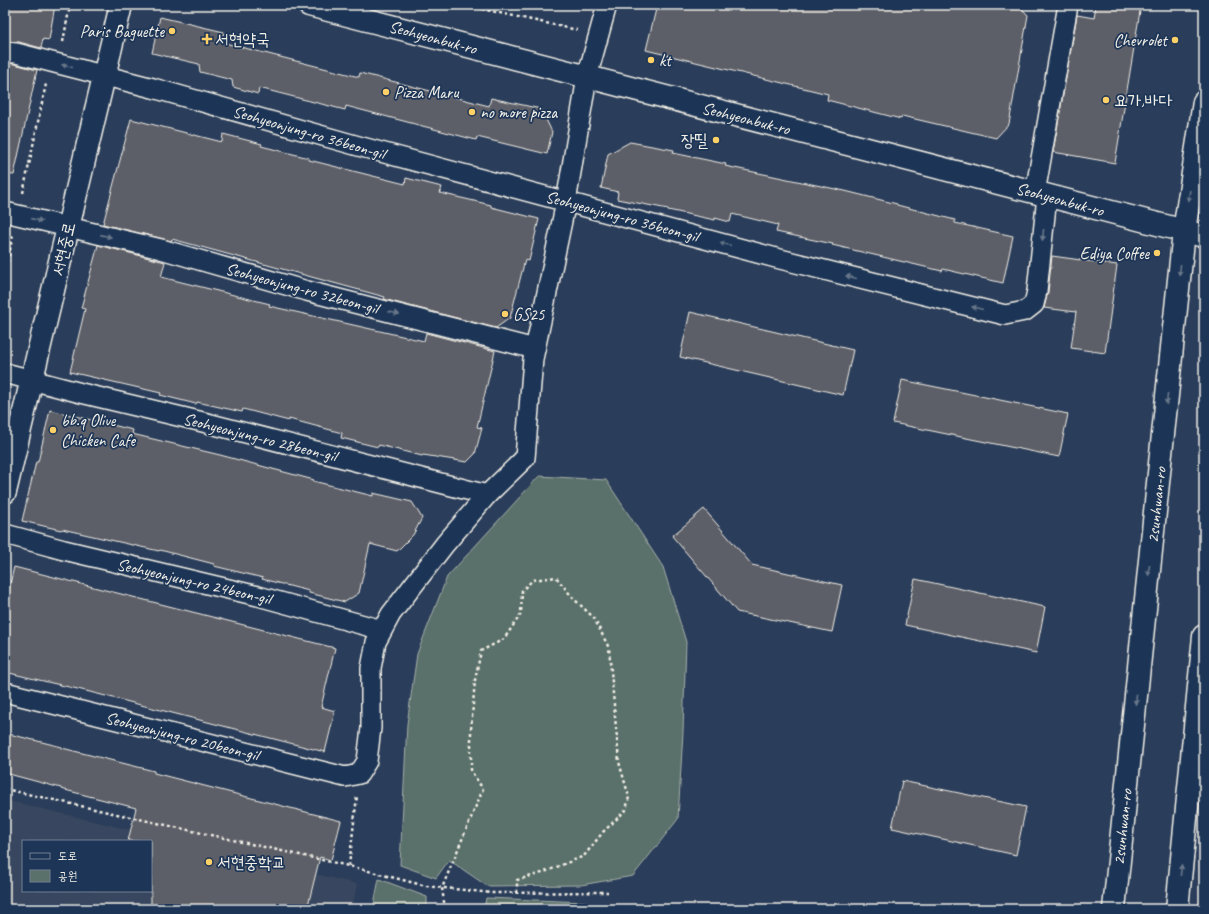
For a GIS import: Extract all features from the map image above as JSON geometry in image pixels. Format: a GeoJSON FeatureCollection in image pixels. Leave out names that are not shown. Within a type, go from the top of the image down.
{"type":"FeatureCollection","features":[{"type":"Feature","properties":{"kind":"street","name":"서현중로"},"geometry":{"type":"LineString","coordinates":[[5,492],[121,5]]}},
{"type":"Feature","properties":{"kind":"street","name":"Seohyeonbuk-ro"},"geometry":{"type":"LineString","coordinates":[[309,5],[1194,233]]}},
{"type":"Feature","properties":{"kind":"street"},"geometry":{"type":"LineString","coordinates":[[359,774],[367,761],[371,728],[372,668],[376,642],[382,630],[391,614],[445,544],[487,495],[525,458],[533,359],[566,202],[587,77],[607,5]]}},
{"type":"Feature","properties":{"kind":"street","name":"Seohyeonjung-ro 36beon-gil"},"geometry":{"type":"LineString","coordinates":[[5,52],[16,53],[153,88],[369,149],[776,258],[1005,315],[1025,311],[1034,304],[1037,291],[1041,194],[1068,5]]}},
{"type":"Feature","properties":{"kind":"street","name":"2sunhwan-ro"},"geometry":{"type":"LineString","coordinates":[[1114,909],[1194,233],[1204,102]]}},
{"type":"Feature","properties":{"kind":"street","name":"Seohyeonjung-ro 32beon-gil"},"geometry":{"type":"LineString","coordinates":[[5,212],[161,249],[307,291],[535,349]]}},
{"type":"Feature","properties":{"kind":"street","name":"Seohyeonjung-ro 28beon-gil"},"geometry":{"type":"LineString","coordinates":[[5,373],[487,495]]}},
{"type":"Feature","properties":{"kind":"street","name":"Seohyeonjung-ro 24beon-gil"},"geometry":{"type":"LineString","coordinates":[[5,534],[72,552],[258,596],[382,630]]}},
{"type":"Feature","properties":{"kind":"street"},"geometry":{"type":"LineString","coordinates":[[1177,909],[1204,636]]}},
{"type":"Feature","properties":{"kind":"street","name":"Seohyeonjung-ro 20beon-gil"},"geometry":{"type":"LineString","coordinates":[[5,692],[345,777],[359,774]]}},
{"type":"Feature","properties":{"kind":"path"},"geometry":{"type":"LineString","coordinates":[[61,49],[70,5]]}},
{"type":"Feature","properties":{"kind":"path"},"geometry":{"type":"LineString","coordinates":[[464,5],[578,30],[579,24]]}},
{"type":"Feature","properties":{"kind":"path"},"geometry":{"type":"LineString","coordinates":[[22,197],[46,84]]}},
{"type":"Feature","properties":{"kind":"path"},"geometry":{"type":"LineString","coordinates":[[5,274],[14,231]]}},
{"type":"Feature","properties":{"kind":"path"},"geometry":{"type":"LineString","coordinates":[[444,909],[442,888],[482,789],[471,771],[471,729],[475,680],[481,651],[504,640],[521,614],[522,590],[533,580],[556,577],[573,598],[594,618],[609,648],[619,762],[629,797],[626,810],[603,832],[584,856],[542,873],[517,880],[517,893]]}},
{"type":"Feature","properties":{"kind":"path"},"geometry":{"type":"LineString","coordinates":[[349,866],[359,774]]}},
{"type":"Feature","properties":{"kind":"path"},"geometry":{"type":"LineString","coordinates":[[5,790],[349,866],[426,886],[492,893],[608,892]]}},
{"type":"Feature","properties":{"kind":"shaded area","name":"서현중학교"},"geometry":{"type":"Polygon","coordinates":[[[5,800],[357,884],[352,909],[5,909],[5,800]]]}},
{"type":"Feature","properties":{"kind":"green space"},"geometry":{"type":"Polygon","coordinates":[[[539,476],[606,480],[663,567],[686,642],[678,819],[633,876],[581,885],[487,886],[449,860],[436,878],[400,865],[407,724],[417,654],[447,577],[539,476]]]}},
{"type":"Feature","properties":{"kind":"green space"},"geometry":{"type":"Polygon","coordinates":[[[379,879],[427,897],[427,909],[373,909],[379,879]]]}},
{"type":"Feature","properties":{"kind":"green space"},"geometry":{"type":"Polygon","coordinates":[[[486,898],[585,902],[589,909],[484,909],[486,898]]]}},
{"type":"Feature","properties":{"kind":"building"},"geometry":{"type":"Polygon","coordinates":[[[5,5],[55,5],[49,40],[43,39],[41,48],[19,42],[5,41],[5,5]]]}},
{"type":"Feature","properties":{"kind":"building"},"geometry":{"type":"Polygon","coordinates":[[[657,5],[1018,5],[1028,15],[1009,124],[996,138],[902,116],[901,119],[827,100],[828,94],[646,50],[657,5]]]}},
{"type":"Feature","properties":{"kind":"building"},"geometry":{"type":"Polygon","coordinates":[[[1096,5],[1141,5],[1115,163],[1053,152],[1077,15],[1094,18],[1096,5]]]}},
{"type":"Feature","properties":{"kind":"building"},"geometry":{"type":"Polygon","coordinates":[[[160,17],[224,32],[221,42],[359,77],[360,73],[489,106],[491,98],[541,109],[552,132],[547,154],[477,137],[476,140],[346,106],[345,110],[259,88],[258,94],[233,87],[232,80],[200,72],[199,64],[152,53],[160,17]]]}},
{"type":"Feature","properties":{"kind":"building"},"geometry":{"type":"Polygon","coordinates":[[[5,63],[37,70],[14,175],[5,174],[5,63]]]}},
{"type":"Feature","properties":{"kind":"building"},"geometry":{"type":"Polygon","coordinates":[[[131,119],[222,142],[223,134],[262,144],[261,146],[309,158],[309,160],[405,184],[406,178],[442,187],[440,193],[491,205],[491,207],[539,219],[529,261],[525,260],[510,318],[496,328],[402,304],[384,299],[385,297],[172,239],[171,241],[103,224],[131,119]]]}},
{"type":"Feature","properties":{"kind":"building"},"geometry":{"type":"Polygon","coordinates":[[[630,142],[674,150],[673,153],[726,164],[725,166],[845,191],[955,220],[955,223],[1013,236],[1003,283],[943,269],[942,271],[832,245],[833,244],[776,232],[778,225],[732,214],[730,222],[617,199],[618,192],[601,188],[608,154],[630,142]]]}},
{"type":"Feature","properties":{"kind":"building"},"geometry":{"type":"Polygon","coordinates":[[[98,245],[165,262],[161,277],[270,304],[269,306],[424,341],[426,333],[495,351],[477,427],[482,428],[475,454],[467,462],[422,456],[379,445],[378,447],[341,438],[342,433],[289,419],[289,421],[243,409],[242,412],[197,402],[196,404],[160,395],[161,393],[70,372],[85,309],[81,308],[98,245]]]}},
{"type":"Feature","properties":{"kind":"building"},"geometry":{"type":"Polygon","coordinates":[[[1052,256],[1117,265],[1105,353],[1071,348],[1076,312],[1044,308],[1048,292],[1052,256]]]}},
{"type":"Feature","properties":{"kind":"building"},"geometry":{"type":"Polygon","coordinates":[[[690,312],[853,350],[843,395],[680,357],[690,312]]]}},
{"type":"Feature","properties":{"kind":"building"},"geometry":{"type":"Polygon","coordinates":[[[902,380],[1068,414],[1059,457],[893,423],[902,380]]]}},
{"type":"Feature","properties":{"kind":"building"},"geometry":{"type":"Polygon","coordinates":[[[50,410],[133,430],[132,434],[220,455],[314,480],[313,481],[373,496],[373,493],[412,502],[422,518],[413,535],[397,551],[370,544],[359,593],[345,602],[160,550],[22,521],[50,410]]]}},
{"type":"Feature","properties":{"kind":"building"},"geometry":{"type":"Polygon","coordinates":[[[704,509],[752,565],[842,585],[832,632],[737,612],[672,536],[704,509]]]}},
{"type":"Feature","properties":{"kind":"building"},"geometry":{"type":"Polygon","coordinates":[[[14,567],[335,648],[321,707],[335,711],[325,752],[86,691],[5,672],[5,605],[14,567]]]}},
{"type":"Feature","properties":{"kind":"building"},"geometry":{"type":"Polygon","coordinates":[[[915,579],[1045,607],[1036,653],[905,625],[915,579]]]}},
{"type":"Feature","properties":{"kind":"building"},"geometry":{"type":"Polygon","coordinates":[[[5,733],[341,821],[331,860],[320,857],[307,909],[151,909],[152,840],[128,840],[136,808],[5,773],[5,733]]]}},
{"type":"Feature","properties":{"kind":"building"},"geometry":{"type":"Polygon","coordinates":[[[902,781],[1026,807],[1016,855],[892,828],[902,781]]]}},
{"type":"Feature","properties":{"kind":"place","name":"Paris Baguette"},"geometry":{"type":"Point","coordinates":[172,31]}},
{"type":"Feature","properties":{"kind":"place","name":"서현약국"},"geometry":{"type":"Point","coordinates":[207,39]}},
{"type":"Feature","properties":{"kind":"place","name":"Chevrolet"},"geometry":{"type":"Point","coordinates":[1175,40]}},
{"type":"Feature","properties":{"kind":"place","name":"kt"},"geometry":{"type":"Point","coordinates":[651,60]}},
{"type":"Feature","properties":{"kind":"place","name":"Pizza Maru"},"geometry":{"type":"Point","coordinates":[386,92]}},
{"type":"Feature","properties":{"kind":"place","name":"요가,바다"},"geometry":{"type":"Point","coordinates":[1106,100]}},
{"type":"Feature","properties":{"kind":"place","name":"no more pizza"},"geometry":{"type":"Point","coordinates":[472,112]}},
{"type":"Feature","properties":{"kind":"place","name":"장띨"},"geometry":{"type":"Point","coordinates":[716,140]}},
{"type":"Feature","properties":{"kind":"place","name":"Ediya Coffee"},"geometry":{"type":"Point","coordinates":[1157,253]}},
{"type":"Feature","properties":{"kind":"place","name":"GS25"},"geometry":{"type":"Point","coordinates":[505,314]}},
{"type":"Feature","properties":{"kind":"place","name":"bb.q Olive Chicken Cafe"},"geometry":{"type":"Point","coordinates":[53,430]}},
{"type":"Feature","properties":{"kind":"place","name":"서현중학교"},"geometry":{"type":"Point","coordinates":[209,862]}}]}
